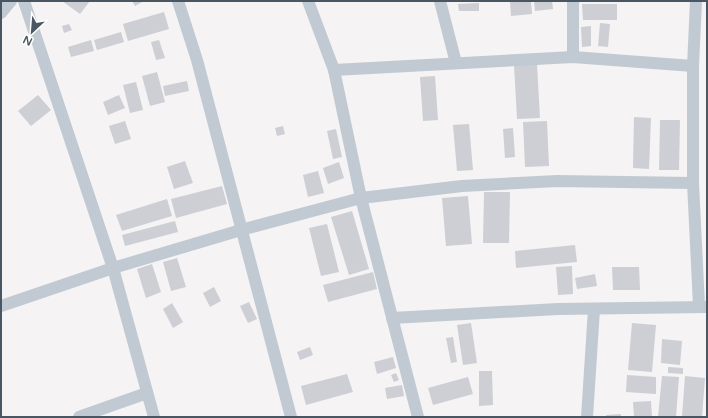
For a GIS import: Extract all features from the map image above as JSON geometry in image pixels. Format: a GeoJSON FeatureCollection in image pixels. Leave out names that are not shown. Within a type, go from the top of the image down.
{"type":"FeatureCollection","features":[{"type":"Feature","properties":{"kind":"street"},"geometry":{"type":"LineString","coordinates":[[1,13],[11,1]]}},
{"type":"Feature","properties":{"kind":"street"},"geometry":{"type":"LineString","coordinates":[[24,1],[113,268],[154,417]]}},
{"type":"Feature","properties":{"kind":"street"},"geometry":{"type":"LineString","coordinates":[[178,1],[197,60],[291,417]]}},
{"type":"Feature","properties":{"kind":"street"},"geometry":{"type":"LineString","coordinates":[[308,1],[334,70],[361,198],[418,417]]}},
{"type":"Feature","properties":{"kind":"street"},"geometry":{"type":"LineString","coordinates":[[440,1],[456,63]]}},
{"type":"Feature","properties":{"kind":"street"},"geometry":{"type":"LineString","coordinates":[[573,1],[573,57]]}},
{"type":"Feature","properties":{"kind":"street"},"geometry":{"type":"LineString","coordinates":[[392,318],[594,308],[703,306],[693,183],[693,66],[696,1]]}},
{"type":"Feature","properties":{"kind":"street"},"geometry":{"type":"LineString","coordinates":[[334,70],[573,57],[693,66]]}},
{"type":"Feature","properties":{"kind":"street"},"geometry":{"type":"LineString","coordinates":[[1,306],[113,268],[241,230],[361,198],[462,186],[541,182],[693,183]]}},
{"type":"Feature","properties":{"kind":"street"},"geometry":{"type":"LineString","coordinates":[[587,417],[594,308]]}},
{"type":"Feature","properties":{"kind":"street"},"geometry":{"type":"LineString","coordinates":[[79,417],[147,393]]}},
{"type":"Feature","properties":{"kind":"building"},"geometry":{"type":"Polygon","coordinates":[[[62,1],[90,1],[80,14],[62,1]]]}},
{"type":"Feature","properties":{"kind":"building"},"geometry":{"type":"Polygon","coordinates":[[[132,1],[144,1],[135,6],[132,1]]]}},
{"type":"Feature","properties":{"kind":"building"},"geometry":{"type":"Polygon","coordinates":[[[510,1],[531,1],[532,14],[511,16],[510,1]]]}},
{"type":"Feature","properties":{"kind":"building"},"geometry":{"type":"Polygon","coordinates":[[[534,1],[552,1],[553,9],[535,11],[534,1]]]}},
{"type":"Feature","properties":{"kind":"building"},"geometry":{"type":"Polygon","coordinates":[[[479,3],[479,11],[459,11],[458,4],[479,3]]]}},
{"type":"Feature","properties":{"kind":"building"},"geometry":{"type":"Polygon","coordinates":[[[582,4],[617,4],[617,20],[583,20],[582,4]]]}},
{"type":"Feature","properties":{"kind":"building"},"geometry":{"type":"Polygon","coordinates":[[[164,12],[169,29],[128,41],[123,24],[164,12]]]}},
{"type":"Feature","properties":{"kind":"building"},"geometry":{"type":"Polygon","coordinates":[[[600,23],[610,24],[608,47],[598,46],[600,23]]]}},
{"type":"Feature","properties":{"kind":"building"},"geometry":{"type":"Polygon","coordinates":[[[69,24],[72,30],[64,33],[62,26],[69,24]]]}},
{"type":"Feature","properties":{"kind":"building"},"geometry":{"type":"Polygon","coordinates":[[[591,26],[591,46],[582,47],[581,27],[591,26]]]}},
{"type":"Feature","properties":{"kind":"building"},"geometry":{"type":"Polygon","coordinates":[[[121,32],[124,42],[97,50],[94,40],[121,32]]]}},
{"type":"Feature","properties":{"kind":"building"},"geometry":{"type":"Polygon","coordinates":[[[91,40],[94,51],[71,57],[68,47],[91,40]]]}},
{"type":"Feature","properties":{"kind":"building"},"geometry":{"type":"Polygon","coordinates":[[[159,40],[165,58],[156,60],[151,42],[159,40]]]}},
{"type":"Feature","properties":{"kind":"building"},"geometry":{"type":"Polygon","coordinates":[[[537,64],[540,118],[517,119],[514,65],[537,64]]]}},
{"type":"Feature","properties":{"kind":"building"},"geometry":{"type":"Polygon","coordinates":[[[157,72],[165,102],[150,106],[142,76],[157,72]]]}},
{"type":"Feature","properties":{"kind":"building"},"geometry":{"type":"Polygon","coordinates":[[[435,76],[438,120],[423,121],[420,77],[435,76]]]}},
{"type":"Feature","properties":{"kind":"building"},"geometry":{"type":"Polygon","coordinates":[[[187,81],[189,91],[165,96],[163,86],[187,81]]]}},
{"type":"Feature","properties":{"kind":"building"},"geometry":{"type":"Polygon","coordinates":[[[136,82],[143,110],[130,113],[123,85],[136,82]]]}},
{"type":"Feature","properties":{"kind":"building"},"geometry":{"type":"Polygon","coordinates":[[[38,95],[51,110],[31,126],[18,111],[38,95]]]}},
{"type":"Feature","properties":{"kind":"building"},"geometry":{"type":"Polygon","coordinates":[[[119,95],[125,108],[108,115],[103,102],[119,95]]]}},
{"type":"Feature","properties":{"kind":"building"},"geometry":{"type":"Polygon","coordinates":[[[634,117],[651,118],[649,169],[633,168],[634,117]]]}},
{"type":"Feature","properties":{"kind":"building"},"geometry":{"type":"Polygon","coordinates":[[[660,120],[680,120],[679,170],[659,170],[660,120]]]}},
{"type":"Feature","properties":{"kind":"building"},"geometry":{"type":"Polygon","coordinates":[[[125,121],[131,139],[115,144],[109,126],[125,121]]]}},
{"type":"Feature","properties":{"kind":"building"},"geometry":{"type":"Polygon","coordinates":[[[547,121],[549,166],[525,167],[523,122],[547,121]]]}},
{"type":"Feature","properties":{"kind":"building"},"geometry":{"type":"Polygon","coordinates":[[[469,124],[473,170],[457,171],[453,125],[469,124]]]}},
{"type":"Feature","properties":{"kind":"building"},"geometry":{"type":"Polygon","coordinates":[[[283,126],[285,134],[277,136],[275,128],[283,126]]]}},
{"type":"Feature","properties":{"kind":"building"},"geometry":{"type":"Polygon","coordinates":[[[513,128],[515,157],[505,158],[503,129],[513,128]]]}},
{"type":"Feature","properties":{"kind":"building"},"geometry":{"type":"Polygon","coordinates":[[[336,129],[342,157],[333,159],[327,131],[336,129]]]}},
{"type":"Feature","properties":{"kind":"building"},"geometry":{"type":"Polygon","coordinates":[[[185,161],[193,183],[174,189],[167,167],[185,161]]]}},
{"type":"Feature","properties":{"kind":"building"},"geometry":{"type":"Polygon","coordinates":[[[339,162],[344,178],[328,184],[323,168],[339,162]]]}},
{"type":"Feature","properties":{"kind":"building"},"geometry":{"type":"Polygon","coordinates":[[[318,171],[324,193],[308,197],[303,175],[318,171]]]}},
{"type":"Feature","properties":{"kind":"building"},"geometry":{"type":"Polygon","coordinates":[[[222,186],[227,204],[176,218],[171,199],[222,186]]]}},
{"type":"Feature","properties":{"kind":"building"},"geometry":{"type":"Polygon","coordinates":[[[484,192],[510,192],[509,243],[483,243],[484,192]]]}},
{"type":"Feature","properties":{"kind":"building"},"geometry":{"type":"Polygon","coordinates":[[[468,196],[472,244],[446,246],[442,198],[468,196]]]}},
{"type":"Feature","properties":{"kind":"building"},"geometry":{"type":"Polygon","coordinates":[[[167,199],[172,216],[122,231],[116,215],[167,199]]]}},
{"type":"Feature","properties":{"kind":"building"},"geometry":{"type":"Polygon","coordinates":[[[352,211],[369,269],[349,275],[331,217],[352,211]]]}},
{"type":"Feature","properties":{"kind":"building"},"geometry":{"type":"Polygon","coordinates":[[[175,221],[178,232],[125,246],[122,235],[175,221]]]}},
{"type":"Feature","properties":{"kind":"building"},"geometry":{"type":"Polygon","coordinates":[[[327,224],[339,272],[321,276],[309,228],[327,224]]]}},
{"type":"Feature","properties":{"kind":"building"},"geometry":{"type":"Polygon","coordinates":[[[575,245],[577,262],[516,268],[515,251],[575,245]]]}},
{"type":"Feature","properties":{"kind":"building"},"geometry":{"type":"Polygon","coordinates":[[[177,258],[186,287],[171,291],[163,262],[177,258]]]}},
{"type":"Feature","properties":{"kind":"building"},"geometry":{"type":"Polygon","coordinates":[[[152,264],[161,292],[146,298],[137,269],[152,264]]]}},
{"type":"Feature","properties":{"kind":"building"},"geometry":{"type":"Polygon","coordinates":[[[572,266],[573,294],[558,295],[556,267],[572,266]]]}},
{"type":"Feature","properties":{"kind":"building"},"geometry":{"type":"Polygon","coordinates":[[[612,267],[639,267],[640,290],[613,290],[612,267]]]}},
{"type":"Feature","properties":{"kind":"building"},"geometry":{"type":"Polygon","coordinates":[[[373,272],[377,289],[328,302],[323,285],[373,272]]]}},
{"type":"Feature","properties":{"kind":"building"},"geometry":{"type":"Polygon","coordinates":[[[595,274],[597,286],[577,289],[575,278],[595,274]]]}},
{"type":"Feature","properties":{"kind":"building"},"geometry":{"type":"Polygon","coordinates":[[[214,287],[221,301],[210,307],[203,293],[214,287]]]}},
{"type":"Feature","properties":{"kind":"building"},"geometry":{"type":"Polygon","coordinates":[[[249,302],[257,319],[248,323],[240,306],[249,302]]]}},
{"type":"Feature","properties":{"kind":"building"},"geometry":{"type":"Polygon","coordinates":[[[172,303],[183,322],[173,328],[163,309],[172,303]]]}},
{"type":"Feature","properties":{"kind":"building"},"geometry":{"type":"Polygon","coordinates":[[[471,323],[477,363],[463,365],[457,325],[471,323]]]}},
{"type":"Feature","properties":{"kind":"building"},"geometry":{"type":"Polygon","coordinates":[[[632,323],[656,325],[652,372],[628,370],[632,323]]]}},
{"type":"Feature","properties":{"kind":"building"},"geometry":{"type":"Polygon","coordinates":[[[453,337],[457,362],[451,363],[446,338],[453,337]]]}},
{"type":"Feature","properties":{"kind":"building"},"geometry":{"type":"Polygon","coordinates":[[[662,339],[682,341],[680,365],[661,363],[662,339]]]}},
{"type":"Feature","properties":{"kind":"building"},"geometry":{"type":"Polygon","coordinates":[[[310,347],[313,355],[300,360],[297,352],[310,347]]]}},
{"type":"Feature","properties":{"kind":"building"},"geometry":{"type":"Polygon","coordinates":[[[393,357],[396,368],[377,374],[374,362],[393,357]]]}},
{"type":"Feature","properties":{"kind":"building"},"geometry":{"type":"Polygon","coordinates":[[[668,367],[683,368],[683,374],[668,373],[668,367]]]}},
{"type":"Feature","properties":{"kind":"building"},"geometry":{"type":"Polygon","coordinates":[[[479,371],[492,371],[493,405],[479,406],[479,371]]]}},
{"type":"Feature","properties":{"kind":"building"},"geometry":{"type":"Polygon","coordinates":[[[396,373],[399,380],[394,382],[391,375],[396,373]]]}},
{"type":"Feature","properties":{"kind":"building"},"geometry":{"type":"Polygon","coordinates":[[[347,374],[353,392],[306,405],[301,386],[347,374]]]}},
{"type":"Feature","properties":{"kind":"building"},"geometry":{"type":"Polygon","coordinates":[[[627,375],[656,377],[656,394],[626,392],[627,375]]]}},
{"type":"Feature","properties":{"kind":"building"},"geometry":{"type":"Polygon","coordinates":[[[662,376],[679,377],[676,417],[658,417],[662,376]]]}},
{"type":"Feature","properties":{"kind":"building"},"geometry":{"type":"Polygon","coordinates":[[[685,376],[705,378],[702,417],[682,417],[685,376]]]}},
{"type":"Feature","properties":{"kind":"building"},"geometry":{"type":"Polygon","coordinates":[[[468,377],[473,394],[433,405],[428,388],[468,377]]]}},
{"type":"Feature","properties":{"kind":"building"},"geometry":{"type":"Polygon","coordinates":[[[402,385],[404,396],[387,399],[385,388],[402,385]]]}},
{"type":"Feature","properties":{"kind":"building"},"geometry":{"type":"Polygon","coordinates":[[[651,401],[652,417],[634,417],[633,402],[651,401]]]}},
{"type":"Feature","properties":{"kind":"building"},"geometry":{"type":"Polygon","coordinates":[[[621,414],[621,417],[606,417],[606,415],[621,414]]]}}]}
